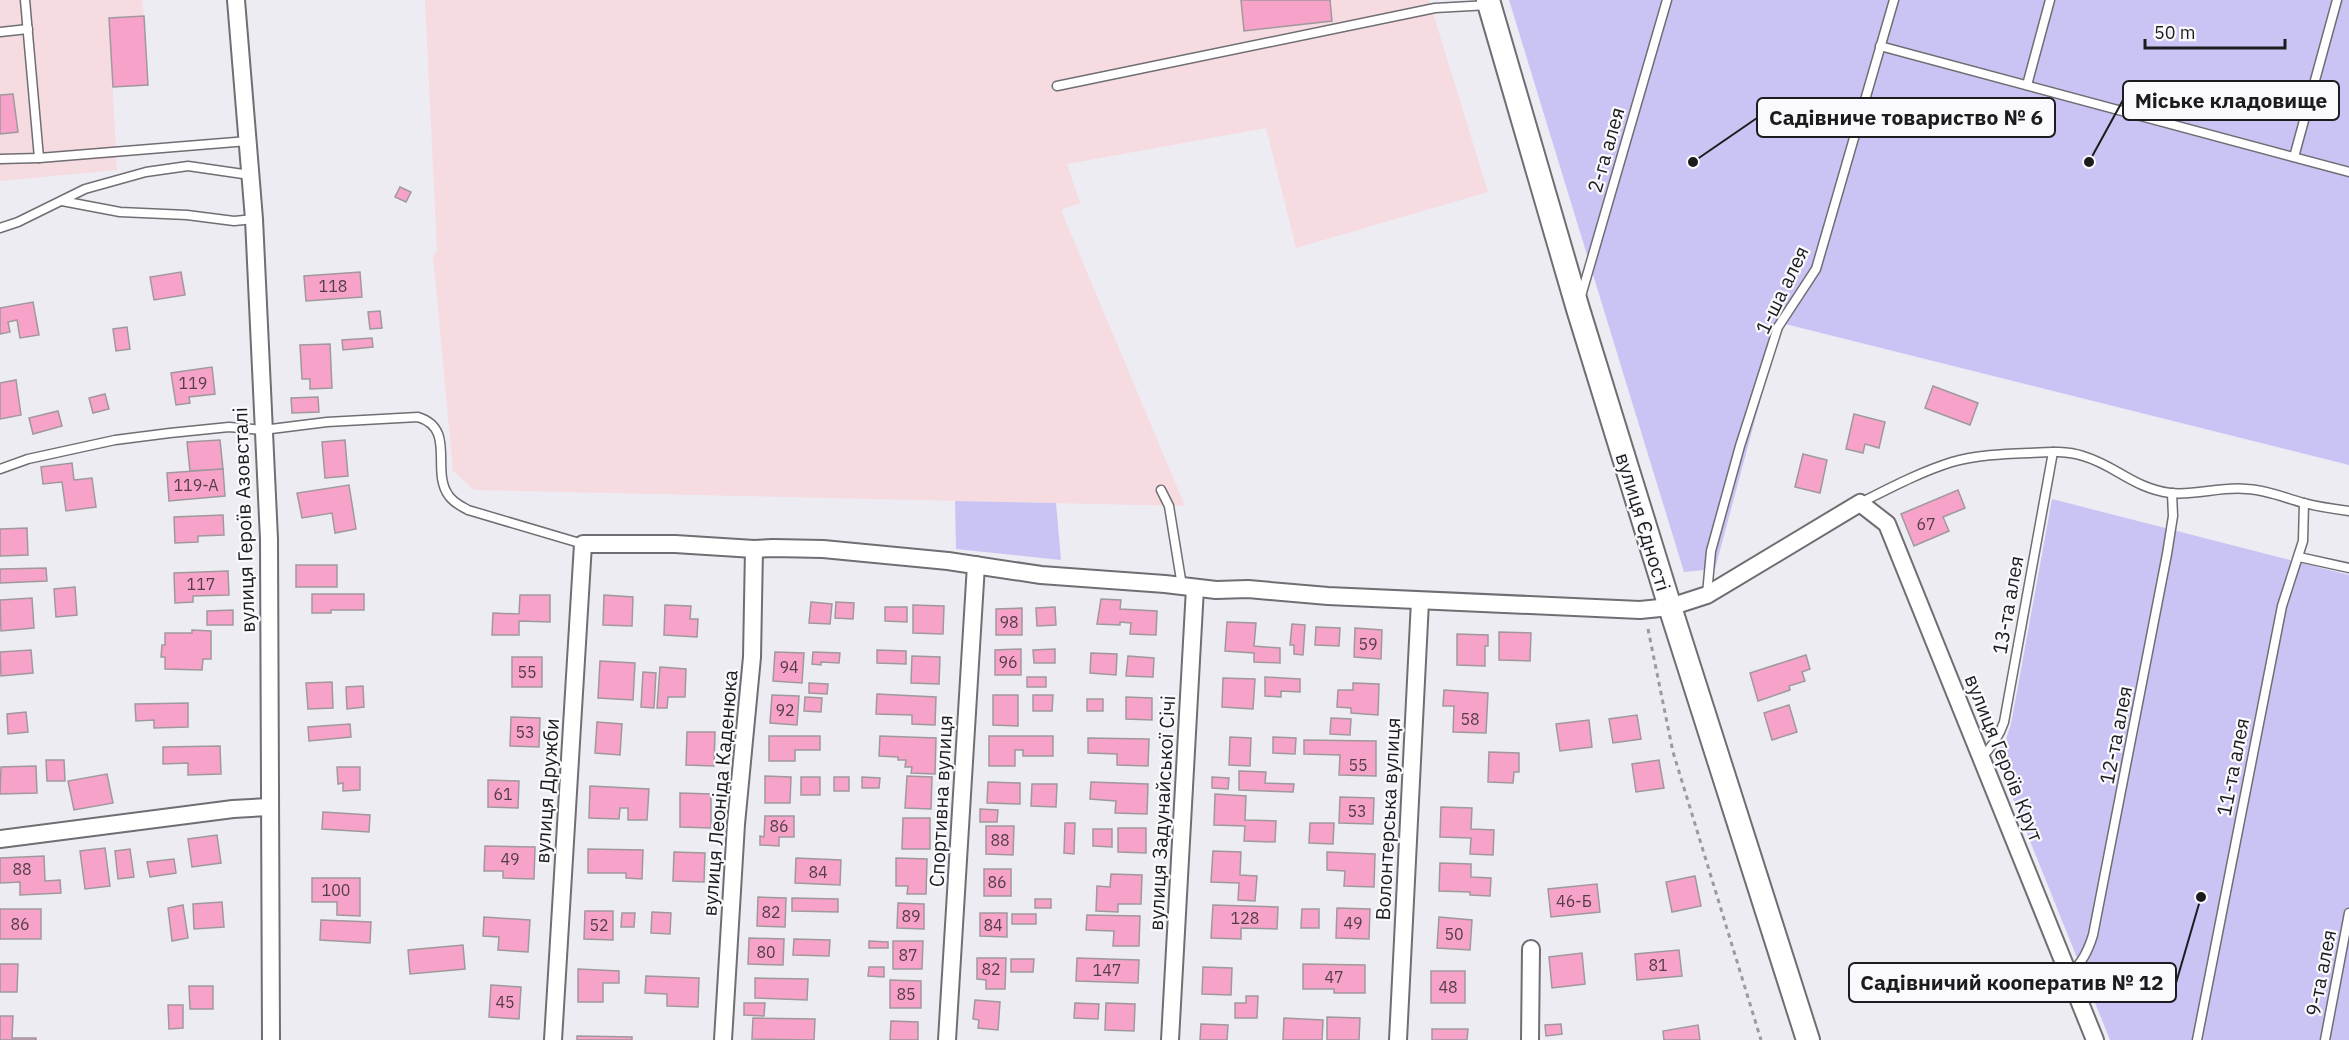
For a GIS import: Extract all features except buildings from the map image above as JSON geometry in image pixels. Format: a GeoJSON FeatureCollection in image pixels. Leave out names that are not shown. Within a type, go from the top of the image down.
{"type":"FeatureCollection","features":[{"type":"Feature","properties":{"kind":"main road","name":"вулиця Єдності"},"geometry":{"type":"LineString","coordinates":[[1489,3],[1578,309],[1808,1040]]}},
{"type":"Feature","properties":{"kind":"street","name":"вулиця Героїв Азовсталі"},"geometry":{"type":"LineString","coordinates":[[236,0],[254,219],[262,430],[269,539],[271,1040]]}},
{"type":"Feature","properties":{"kind":"street"},"geometry":{"type":"LineString","coordinates":[[583,544],[823,549],[976,565],[1041,575],[1189,587],[1420,601],[1640,610],[1670,607],[1707,595],[1860,502]]}},
{"type":"Feature","properties":{"kind":"street","name":"вулиця Героїв Крут"},"geometry":{"type":"LineString","coordinates":[[1860,502],[1887,524],[2095,1040]]}},
{"type":"Feature","properties":{"kind":"street","name":"вулиця Дружби"},"geometry":{"type":"LineString","coordinates":[[553,1040],[583,544]]}},
{"type":"Feature","properties":{"kind":"street","name":"вулиця Леоніда Каденюка"},"geometry":{"type":"LineString","coordinates":[[723,1040],[736,824],[752,657],[754,549]]}},
{"type":"Feature","properties":{"kind":"street","name":"Спортивна вулиця"},"geometry":{"type":"LineString","coordinates":[[947,1040],[976,565]]}},
{"type":"Feature","properties":{"kind":"street","name":"вулиця Задунайської Січі"},"geometry":{"type":"LineString","coordinates":[[1170,1040],[1189,587]]}},
{"type":"Feature","properties":{"kind":"street","name":"Волонтерська вулиця"},"geometry":{"type":"LineString","coordinates":[[1398,1040],[1420,601]]}},
{"type":"Feature","properties":{"kind":"street"},"geometry":{"type":"LineString","coordinates":[[0,839],[233,809],[269,807]]}},
{"type":"Feature","properties":{"kind":"street"},"geometry":{"type":"LineString","coordinates":[[1530,1040],[1531,949]]}},
{"type":"Feature","properties":{"kind":"lane"},"geometry":{"type":"LineString","coordinates":[[25,0],[39,158]]}},
{"type":"Feature","properties":{"kind":"lane","name":"2-га алея"},"geometry":{"type":"LineString","coordinates":[[1578,309],[1667,0]]}},
{"type":"Feature","properties":{"kind":"lane","name":"1-ша алея"},"geometry":{"type":"LineString","coordinates":[[1707,595],[1712,551],[1740,446],[1778,327],[1816,269],[1894,0]]}},
{"type":"Feature","properties":{"kind":"lane"},"geometry":{"type":"LineString","coordinates":[[2027,85],[2050,0]]}},
{"type":"Feature","properties":{"kind":"lane"},"geometry":{"type":"LineString","coordinates":[[2294,157],[2337,0]]}},
{"type":"Feature","properties":{"kind":"lane"},"geometry":{"type":"LineString","coordinates":[[1057,86],[1435,8],[1489,3]]}},
{"type":"Feature","properties":{"kind":"lane"},"geometry":{"type":"LineString","coordinates":[[0,32],[28,29]]}},
{"type":"Feature","properties":{"kind":"lane"},"geometry":{"type":"LineString","coordinates":[[1880,46],[2349,172]]}},
{"type":"Feature","properties":{"kind":"lane"},"geometry":{"type":"LineString","coordinates":[[0,159],[39,158],[248,141]]}},
{"type":"Feature","properties":{"kind":"lane"},"geometry":{"type":"LineString","coordinates":[[0,228],[85,189],[167,168],[188,166],[250,174]]}},
{"type":"Feature","properties":{"kind":"lane"},"geometry":{"type":"LineString","coordinates":[[62,201],[120,212],[234,220],[254,219]]}},
{"type":"Feature","properties":{"kind":"lane"},"geometry":{"type":"LineString","coordinates":[[0,469],[28,459],[115,440],[229,427],[262,430],[327,422],[411,417],[430,420],[437,429],[443,480],[447,494],[454,502],[477,513],[583,544]]}},
{"type":"Feature","properties":{"kind":"lane"},"geometry":{"type":"LineString","coordinates":[[1860,502],[1905,480],[1953,462],[1998,454],[2053,452],[2082,455],[2105,465],[2144,488],[2172,494],[2221,488],[2247,489],[2276,493],[2304,503],[2349,511]]}},
{"type":"Feature","properties":{"kind":"lane","name":"13-та алея"},"geometry":{"type":"LineString","coordinates":[[1981,758],[1999,736],[2004,722],[2053,452]]}},
{"type":"Feature","properties":{"kind":"lane"},"geometry":{"type":"LineString","coordinates":[[1161,490],[1169,506],[1189,587]]}},
{"type":"Feature","properties":{"kind":"lane","name":"12-та алея"},"geometry":{"type":"LineString","coordinates":[[2069,975],[2089,950],[2093,935],[2168,554],[2173,516],[2172,494]]}},
{"type":"Feature","properties":{"kind":"lane","name":"11-та алея"},"geometry":{"type":"LineString","coordinates":[[2197,1040],[2282,606],[2288,583],[2299,557],[2304,503]]}},
{"type":"Feature","properties":{"kind":"lane"},"geometry":{"type":"LineString","coordinates":[[2299,557],[2349,568]]}},
{"type":"Feature","properties":{"kind":"lane","name":"9-та алея"},"geometry":{"type":"LineString","coordinates":[[2325,1040],[2349,913]]}},
{"type":"Feature","properties":{"kind":"path"},"geometry":{"type":"LineString","coordinates":[[1648,629],[1672,752],[1761,1040]]}},
{"type":"Feature","properties":{"kind":"shaded area"},"geometry":{"type":"Polygon","coordinates":[[[0,0],[142,0],[144,16],[109,19],[117,170],[0,181],[0,0]]]}},
{"type":"Feature","properties":{"kind":"shaded area"},"geometry":{"type":"Polygon","coordinates":[[[425,0],[1429,0],[1488,192],[1296,248],[1266,128],[1067,164],[1080,203],[1061,210],[1185,506],[474,490],[453,471],[433,256],[437,251],[425,0]]]}},
{"type":"Feature","properties":{"kind":"shaded area"},"geometry":{"type":"Polygon","coordinates":[[[1509,0],[2349,0],[2349,465],[1781,323],[1715,569],[1684,572],[1509,0]]]}},
{"type":"Feature","properties":{"kind":"shaded area"},"geometry":{"type":"Polygon","coordinates":[[[2052,499],[2349,575],[2349,1040],[2110,1040],[1995,754],[2006,739],[2011,724],[2052,499]]]}},
{"type":"Feature","properties":{"kind":"shaded area"},"geometry":{"type":"Polygon","coordinates":[[[955,501],[1056,503],[1061,560],[956,549],[955,501]]]}},
{"type":"Feature","properties":{"kind":"place","name":"Садівниче товариство № 6"},"geometry":{"type":"Point","coordinates":[1693,162]}},
{"type":"Feature","properties":{"kind":"place","name":"Міське кладовище"},"geometry":{"type":"Point","coordinates":[2089,162]}},
{"type":"Feature","properties":{"kind":"place","name":"Садівничий кооператив № 12"},"geometry":{"type":"Point","coordinates":[2201,897]}}]}
